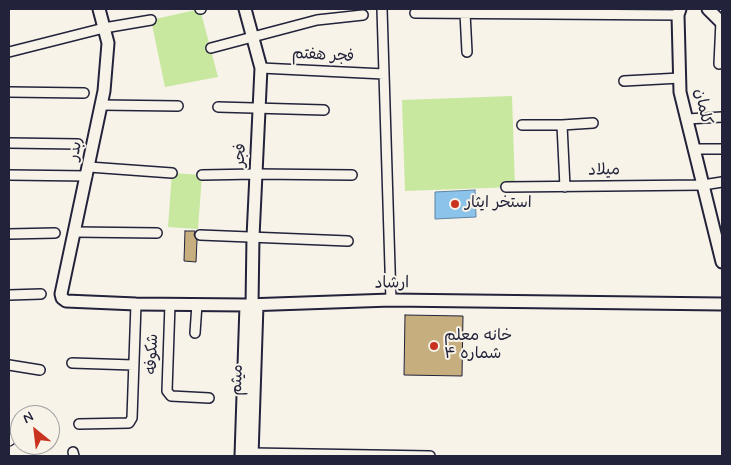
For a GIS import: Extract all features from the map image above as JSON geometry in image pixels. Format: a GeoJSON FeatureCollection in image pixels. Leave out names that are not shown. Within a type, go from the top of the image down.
{"type":"FeatureCollection","features":[{"type":"Feature","properties":{"kind":"street","name":"بدر"},"geometry":{"type":"LineString","coordinates":[[62,298],[61,294],[104,91],[108,43],[99,9]]}},
{"type":"Feature","properties":{"kind":"street","name":"فجر"},"geometry":{"type":"LineString","coordinates":[[245,9],[261,68],[253,237],[252,305]]}},
{"type":"Feature","properties":{"kind":"street"},"geometry":{"type":"LineString","coordinates":[[382,9],[391,300]]}},
{"type":"Feature","properties":{"kind":"street"},"geometry":{"type":"LineString","coordinates":[[708,9],[722,22],[719,64]]}},
{"type":"Feature","properties":{"kind":"street"},"geometry":{"type":"LineString","coordinates":[[415,13],[677,11]]}},
{"type":"Feature","properties":{"kind":"street","name":"کلمان"},"geometry":{"type":"LineString","coordinates":[[677,11],[680,92],[703,185],[717,220],[722,262]]}},
{"type":"Feature","properties":{"kind":"street"},"geometry":{"type":"LineString","coordinates":[[465,14],[467,52]]}},
{"type":"Feature","properties":{"kind":"street"},"geometry":{"type":"LineString","coordinates":[[211,48],[318,20],[363,15]]}},
{"type":"Feature","properties":{"kind":"street"},"geometry":{"type":"LineString","coordinates":[[9,52],[104,28],[150,20]]}},
{"type":"Feature","properties":{"kind":"street","name":"فجر هفتم"},"geometry":{"type":"LineString","coordinates":[[261,68],[384,74]]}},
{"type":"Feature","properties":{"kind":"street"},"geometry":{"type":"LineString","coordinates":[[624,80],[680,78]]}},
{"type":"Feature","properties":{"kind":"street"},"geometry":{"type":"LineString","coordinates":[[9,92],[84,93]]}},
{"type":"Feature","properties":{"kind":"street"},"geometry":{"type":"LineString","coordinates":[[101,105],[178,106]]}},
{"type":"Feature","properties":{"kind":"street"},"geometry":{"type":"LineString","coordinates":[[218,106],[324,110]]}},
{"type":"Feature","properties":{"kind":"street"},"geometry":{"type":"LineString","coordinates":[[687,119],[722,117]]}},
{"type":"Feature","properties":{"kind":"street"},"geometry":{"type":"LineString","coordinates":[[522,126],[593,123]]}},
{"type":"Feature","properties":{"kind":"street"},"geometry":{"type":"LineString","coordinates":[[562,125],[565,187]]}},
{"type":"Feature","properties":{"kind":"street"},"geometry":{"type":"LineString","coordinates":[[9,142],[78,144]]}},
{"type":"Feature","properties":{"kind":"street"},"geometry":{"type":"LineString","coordinates":[[694,149],[722,149]]}},
{"type":"Feature","properties":{"kind":"street"},"geometry":{"type":"LineString","coordinates":[[9,175],[88,171],[172,173]]}},
{"type":"Feature","properties":{"kind":"street"},"geometry":{"type":"LineString","coordinates":[[202,175],[352,175]]}},
{"type":"Feature","properties":{"kind":"street","name":"میلاد"},"geometry":{"type":"LineString","coordinates":[[506,187],[703,185],[722,182]]}},
{"type":"Feature","properties":{"kind":"street"},"geometry":{"type":"LineString","coordinates":[[75,232],[157,233]]}},
{"type":"Feature","properties":{"kind":"street"},"geometry":{"type":"LineString","coordinates":[[9,234],[55,233]]}},
{"type":"Feature","properties":{"kind":"street"},"geometry":{"type":"LineString","coordinates":[[200,235],[348,241]]}},
{"type":"Feature","properties":{"kind":"street"},"geometry":{"type":"LineString","coordinates":[[9,295],[41,294]]}},
{"type":"Feature","properties":{"kind":"street","name":"ارشاد"},"geometry":{"type":"LineString","coordinates":[[62,298],[66,301],[136,304],[252,305],[391,300],[722,304]]}},
{"type":"Feature","properties":{"kind":"street"},"geometry":{"type":"LineString","coordinates":[[79,424],[129,423],[131,420],[136,304]]}},
{"type":"Feature","properties":{"kind":"street","name":"شکوفه"},"geometry":{"type":"LineString","coordinates":[[170,304],[167,391],[171,396],[209,398]]}},
{"type":"Feature","properties":{"kind":"street"},"geometry":{"type":"LineString","coordinates":[[195,333],[197,304]]}},
{"type":"Feature","properties":{"kind":"street","name":"میثم"},"geometry":{"type":"LineString","coordinates":[[248,455],[252,305]]}},
{"type":"Feature","properties":{"kind":"street"},"geometry":{"type":"LineString","coordinates":[[72,363],[133,365]]}},
{"type":"Feature","properties":{"kind":"street"},"geometry":{"type":"LineString","coordinates":[[9,365],[40,370]]}},
{"type":"Feature","properties":{"kind":"street"},"geometry":{"type":"LineString","coordinates":[[248,455],[430,456]]}},
{"type":"Feature","properties":{"kind":"green space"},"geometry":{"type":"Polygon","coordinates":[[[200,9],[218,77],[165,87],[151,20],[200,9]]]}},
{"type":"Feature","properties":{"kind":"green space"},"geometry":{"type":"Polygon","coordinates":[[[512,96],[515,187],[405,191],[402,100],[512,96]]]}},
{"type":"Feature","properties":{"kind":"green space"},"geometry":{"type":"Polygon","coordinates":[[[172,173],[202,175],[198,229],[168,227],[172,173]]]}},
{"type":"Feature","properties":{"kind":"water","name":"استخر ایثار"},"geometry":{"type":"Polygon","coordinates":[[[475,190],[476,217],[435,219],[435,192],[475,190]]]}},
{"type":"Feature","properties":{"kind":"building"},"geometry":{"type":"Polygon","coordinates":[[[185,231],[195,231],[194,235],[197,240],[196,262],[184,261],[185,231]]]}},
{"type":"Feature","properties":{"kind":"building","name":"خانه معلم شماره ۴"},"geometry":{"type":"Polygon","coordinates":[[[405,315],[463,316],[462,376],[404,375],[405,315]]]}},
{"type":"Feature","properties":{"kind":"place","name":"استخر ایثار"},"geometry":{"type":"Point","coordinates":[455,204]}},
{"type":"Feature","properties":{"kind":"place","name":"خانه معلم شماره ۴"},"geometry":{"type":"Point","coordinates":[434,346]}}]}
